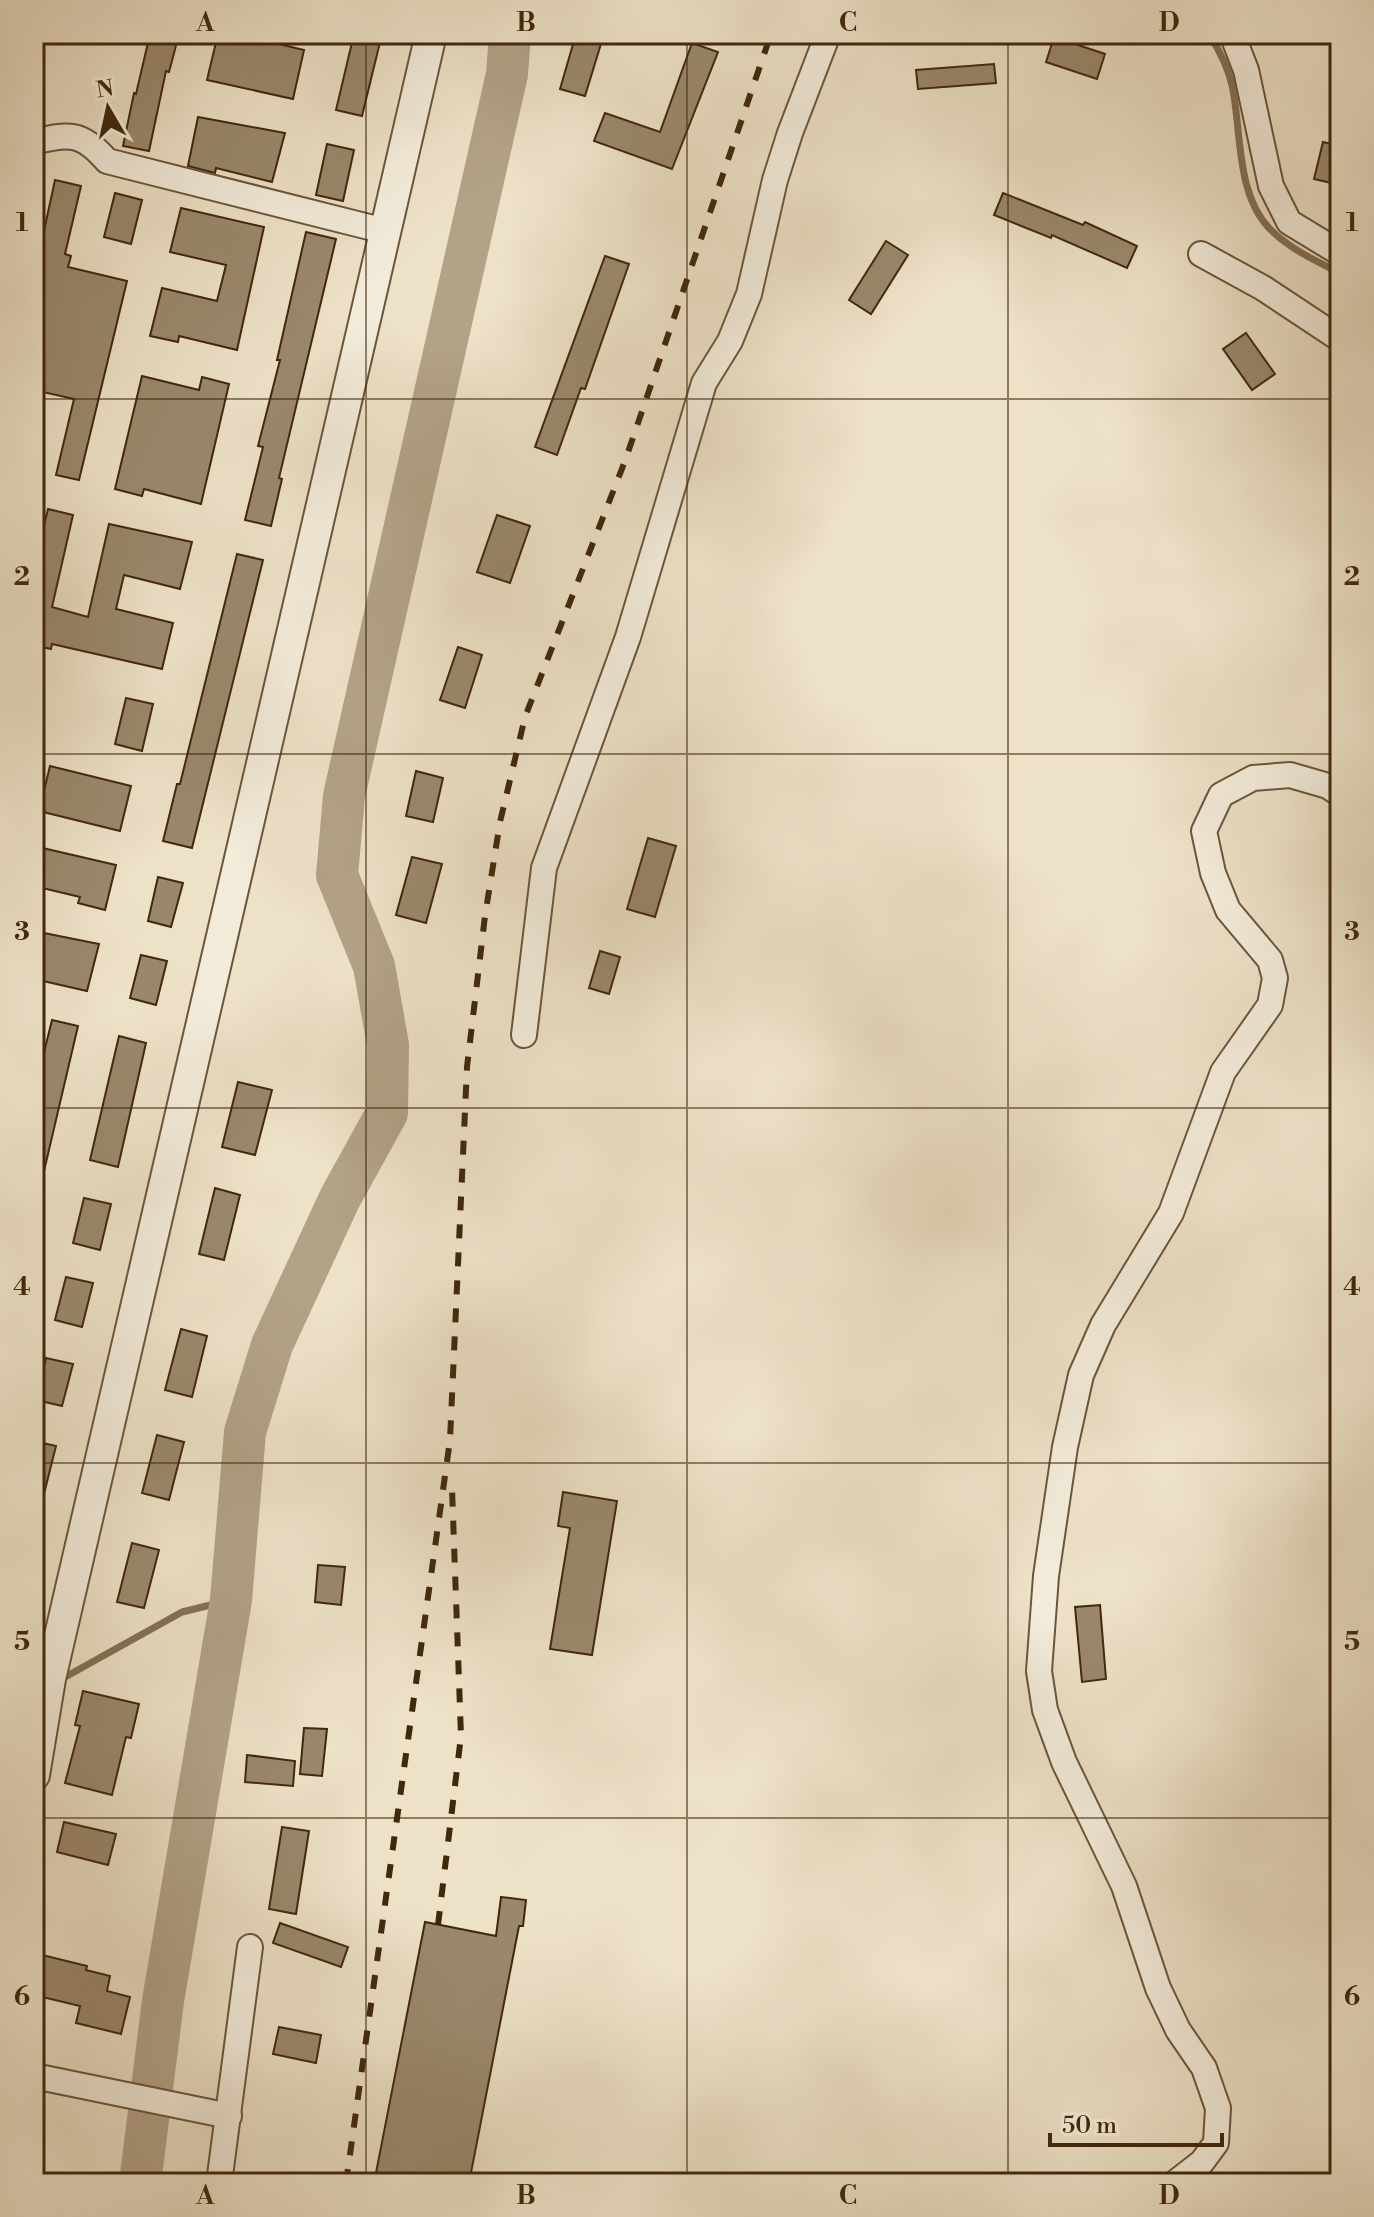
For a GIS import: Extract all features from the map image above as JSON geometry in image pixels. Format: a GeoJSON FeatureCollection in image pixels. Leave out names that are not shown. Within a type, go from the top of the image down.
{"type":"FeatureCollection","features":[{"type":"Feature","properties":{"kind":"street"},"geometry":{"type":"LineString","coordinates":[[34,1775],[39,1718],[431,34]]}},
{"type":"Feature","properties":{"kind":"street"},"geometry":{"type":"LineString","coordinates":[[524,1035],[544,868],[628,637],[704,383],[730,341],[749,294],[775,180],[828,34]]}},
{"type":"Feature","properties":{"kind":"street"},"geometry":{"type":"LineString","coordinates":[[1232,34],[1246,70],[1271,186],[1289,222],[1340,253]]}},
{"type":"Feature","properties":{"kind":"street"},"geometry":{"type":"LineString","coordinates":[[34,142],[59,136],[78,137],[93,144],[107,161],[385,231]]}},
{"type":"Feature","properties":{"kind":"street"},"geometry":{"type":"LineString","coordinates":[[1201,254],[1263,288],[1340,339]]}},
{"type":"Feature","properties":{"kind":"street"},"geometry":{"type":"LineString","coordinates":[[1175,2183],[1202,2162],[1216,2143],[1218,2108],[1204,2068],[1178,2030],[1158,1988],[1124,1886],[1064,1762],[1045,1710],[1039,1671],[1046,1576],[1065,1447],[1081,1375],[1103,1325],[1171,1213],[1223,1072],[1270,1005],[1275,978],[1270,960],[1228,910],[1213,873],[1204,831],[1221,795],[1253,778],[1290,775],[1328,786],[1340,794]]}},
{"type":"Feature","properties":{"kind":"street"},"geometry":{"type":"LineString","coordinates":[[219,2183],[250,1947]]}},
{"type":"Feature","properties":{"kind":"street"},"geometry":{"type":"LineString","coordinates":[[34,2076],[229,2116]]}},
{"type":"Feature","properties":{"kind":"building"},"geometry":{"type":"Polygon","coordinates":[[[150,34],[179,34],[169,72],[166,71],[149,151],[123,146],[150,34]]]}},
{"type":"Feature","properties":{"kind":"building"},"geometry":{"type":"Polygon","coordinates":[[[218,34],[237,34],[304,50],[293,99],[207,80],[218,34]]]}},
{"type":"Feature","properties":{"kind":"building"},"geometry":{"type":"Polygon","coordinates":[[[354,34],[382,34],[362,116],[336,110],[354,34]]]}},
{"type":"Feature","properties":{"kind":"building"},"geometry":{"type":"Polygon","coordinates":[[[576,34],[604,34],[585,96],[560,89],[576,34]]]}},
{"type":"Feature","properties":{"kind":"building"},"geometry":{"type":"Polygon","coordinates":[[[1054,37],[1105,54],[1097,79],[1046,62],[1054,37]]]}},
{"type":"Feature","properties":{"kind":"building"},"geometry":{"type":"Polygon","coordinates":[[[692,43],[718,52],[672,169],[594,141],[605,113],[660,132],[692,43]]]}},
{"type":"Feature","properties":{"kind":"building"},"geometry":{"type":"Polygon","coordinates":[[[994,64],[996,83],[918,89],[916,70],[994,64]]]}},
{"type":"Feature","properties":{"kind":"building"},"geometry":{"type":"Polygon","coordinates":[[[198,117],[285,133],[272,182],[216,168],[215,173],[188,166],[198,117]]]}},
{"type":"Feature","properties":{"kind":"building"},"geometry":{"type":"Polygon","coordinates":[[[1323,142],[1340,146],[1340,185],[1314,179],[1323,142]]]}},
{"type":"Feature","properties":{"kind":"building"},"geometry":{"type":"Polygon","coordinates":[[[327,144],[354,150],[343,201],[316,195],[327,144]]]}},
{"type":"Feature","properties":{"kind":"building"},"geometry":{"type":"Polygon","coordinates":[[[55,180],[81,186],[65,254],[71,256],[68,267],[127,281],[79,480],[56,475],[74,399],[34,390],[34,277],[55,180]]]}},
{"type":"Feature","properties":{"kind":"building"},"geometry":{"type":"Polygon","coordinates":[[[115,193],[142,200],[131,244],[104,237],[115,193]]]}},
{"type":"Feature","properties":{"kind":"building"},"geometry":{"type":"Polygon","coordinates":[[[1003,193],[1083,225],[1085,222],[1137,246],[1127,268],[1052,235],[1051,238],[994,215],[1003,193]]]}},
{"type":"Feature","properties":{"kind":"building"},"geometry":{"type":"Polygon","coordinates":[[[181,208],[264,227],[237,350],[179,336],[178,342],[150,336],[162,288],[217,301],[226,265],[170,252],[181,208]]]}},
{"type":"Feature","properties":{"kind":"building"},"geometry":{"type":"Polygon","coordinates":[[[306,232],[336,239],[279,478],[282,479],[271,526],[245,520],[263,447],[258,446],[280,360],[277,360],[306,232]]]}},
{"type":"Feature","properties":{"kind":"building"},"geometry":{"type":"Polygon","coordinates":[[[886,241],[908,255],[871,314],[849,300],[886,241]]]}},
{"type":"Feature","properties":{"kind":"building"},"geometry":{"type":"Polygon","coordinates":[[[605,256],[629,264],[585,389],[581,388],[557,455],[535,447],[605,256]]]}},
{"type":"Feature","properties":{"kind":"building"},"geometry":{"type":"Polygon","coordinates":[[[1246,333],[1275,374],[1252,390],[1223,349],[1246,333]]]}},
{"type":"Feature","properties":{"kind":"building"},"geometry":{"type":"Polygon","coordinates":[[[142,376],[199,390],[202,377],[229,384],[201,504],[144,489],[142,496],[115,489],[142,376]]]}},
{"type":"Feature","properties":{"kind":"building"},"geometry":{"type":"Polygon","coordinates":[[[48,509],[73,515],[52,607],[88,617],[109,524],[192,542],[180,589],[124,575],[116,609],[173,623],[162,669],[52,644],[51,649],[42,647],[41,651],[34,650],[34,565],[48,509]]]}},
{"type":"Feature","properties":{"kind":"building"},"geometry":{"type":"Polygon","coordinates":[[[497,515],[530,526],[510,583],[477,572],[497,515]]]}},
{"type":"Feature","properties":{"kind":"building"},"geometry":{"type":"Polygon","coordinates":[[[237,554],[263,560],[192,848],[163,841],[237,554]]]}},
{"type":"Feature","properties":{"kind":"building"},"geometry":{"type":"Polygon","coordinates":[[[458,647],[482,655],[465,708],[440,700],[458,647]]]}},
{"type":"Feature","properties":{"kind":"building"},"geometry":{"type":"Polygon","coordinates":[[[126,698],[153,704],[142,751],[115,744],[126,698]]]}},
{"type":"Feature","properties":{"kind":"building"},"geometry":{"type":"Polygon","coordinates":[[[50,766],[131,786],[120,831],[39,811],[50,766]]]}},
{"type":"Feature","properties":{"kind":"building"},"geometry":{"type":"Polygon","coordinates":[[[416,771],[443,778],[433,822],[406,816],[416,771]]]}},
{"type":"Feature","properties":{"kind":"building"},"geometry":{"type":"Polygon","coordinates":[[[648,838],[676,846],[655,917],[627,909],[648,838]]]}},
{"type":"Feature","properties":{"kind":"building"},"geometry":{"type":"Polygon","coordinates":[[[34,846],[116,865],[105,910],[78,903],[80,897],[34,886],[34,846]]]}},
{"type":"Feature","properties":{"kind":"building"},"geometry":{"type":"Polygon","coordinates":[[[412,857],[442,864],[426,923],[396,915],[412,857]]]}},
{"type":"Feature","properties":{"kind":"building"},"geometry":{"type":"Polygon","coordinates":[[[158,877],[183,883],[171,927],[148,921],[158,877]]]}},
{"type":"Feature","properties":{"kind":"building"},"geometry":{"type":"Polygon","coordinates":[[[34,931],[99,944],[87,991],[34,979],[34,931]]]}},
{"type":"Feature","properties":{"kind":"building"},"geometry":{"type":"Polygon","coordinates":[[[600,951],[620,957],[609,994],[589,988],[600,951]]]}},
{"type":"Feature","properties":{"kind":"building"},"geometry":{"type":"Polygon","coordinates":[[[141,955],[167,961],[156,1005],[130,998],[141,955]]]}},
{"type":"Feature","properties":{"kind":"building"},"geometry":{"type":"Polygon","coordinates":[[[52,1020],[78,1026],[41,1184],[34,1183],[34,1093],[52,1020]]]}},
{"type":"Feature","properties":{"kind":"building"},"geometry":{"type":"Polygon","coordinates":[[[119,1036],[146,1043],[118,1167],[90,1160],[119,1036]]]}},
{"type":"Feature","properties":{"kind":"building"},"geometry":{"type":"Polygon","coordinates":[[[238,1082],[272,1090],[255,1155],[222,1147],[238,1082]]]}},
{"type":"Feature","properties":{"kind":"building"},"geometry":{"type":"Polygon","coordinates":[[[215,1188],[240,1195],[224,1260],[199,1254],[215,1188]]]}},
{"type":"Feature","properties":{"kind":"building"},"geometry":{"type":"Polygon","coordinates":[[[84,1198],[111,1204],[100,1250],[73,1243],[84,1198]]]}},
{"type":"Feature","properties":{"kind":"building"},"geometry":{"type":"Polygon","coordinates":[[[66,1277],[93,1283],[82,1327],[55,1320],[66,1277]]]}},
{"type":"Feature","properties":{"kind":"building"},"geometry":{"type":"Polygon","coordinates":[[[181,1329],[207,1336],[192,1397],[165,1390],[181,1329]]]}},
{"type":"Feature","properties":{"kind":"building"},"geometry":{"type":"Polygon","coordinates":[[[46,1358],[73,1364],[62,1406],[36,1400],[46,1358]]]}},
{"type":"Feature","properties":{"kind":"building"},"geometry":{"type":"Polygon","coordinates":[[[157,1435],[184,1442],[169,1500],[142,1493],[157,1435]]]}},
{"type":"Feature","properties":{"kind":"building"},"geometry":{"type":"Polygon","coordinates":[[[34,1441],[56,1446],[41,1506],[34,1505],[34,1441]]]}},
{"type":"Feature","properties":{"kind":"building"},"geometry":{"type":"Polygon","coordinates":[[[563,1492],[617,1501],[592,1655],[550,1649],[570,1528],[558,1526],[563,1492]]]}},
{"type":"Feature","properties":{"kind":"building"},"geometry":{"type":"Polygon","coordinates":[[[132,1543],[159,1550],[144,1608],[117,1602],[132,1543]]]}},
{"type":"Feature","properties":{"kind":"building"},"geometry":{"type":"Polygon","coordinates":[[[318,1565],[345,1567],[341,1605],[315,1602],[318,1565]]]}},
{"type":"Feature","properties":{"kind":"building"},"geometry":{"type":"Polygon","coordinates":[[[1100,1605],[1106,1679],[1082,1682],[1075,1607],[1100,1605]]]}},
{"type":"Feature","properties":{"kind":"building"},"geometry":{"type":"Polygon","coordinates":[[[83,1691],[139,1704],[131,1738],[126,1737],[112,1795],[65,1783],[80,1726],[75,1725],[83,1691]]]}},
{"type":"Feature","properties":{"kind":"building"},"geometry":{"type":"Polygon","coordinates":[[[304,1728],[327,1729],[322,1776],[300,1774],[304,1728]]]}},
{"type":"Feature","properties":{"kind":"building"},"geometry":{"type":"Polygon","coordinates":[[[247,1755],[295,1761],[293,1786],[245,1782],[247,1755]]]}},
{"type":"Feature","properties":{"kind":"building"},"geometry":{"type":"Polygon","coordinates":[[[64,1822],[116,1834],[108,1865],[57,1852],[64,1822]]]}},
{"type":"Feature","properties":{"kind":"building"},"geometry":{"type":"Polygon","coordinates":[[[282,1827],[309,1831],[296,1914],[269,1909],[282,1827]]]}},
{"type":"Feature","properties":{"kind":"building"},"geometry":{"type":"Polygon","coordinates":[[[501,1897],[526,1900],[469,2183],[374,2183],[425,1922],[496,1936],[501,1897]]]}},
{"type":"Feature","properties":{"kind":"building"},"geometry":{"type":"Polygon","coordinates":[[[280,1923],[348,1947],[341,1967],[273,1943],[280,1923]]]}},
{"type":"Feature","properties":{"kind":"building"},"geometry":{"type":"Polygon","coordinates":[[[34,1953],[87,1966],[86,1970],[110,1976],[107,1991],[130,1997],[121,2034],[76,2023],[80,2006],[34,1995],[34,1953]]]}},
{"type":"Feature","properties":{"kind":"building"},"geometry":{"type":"Polygon","coordinates":[[[279,2027],[321,2035],[316,2063],[273,2054],[279,2027]]]}},
{"type":"Feature","properties":{"kind":"waterway"},"geometry":{"type":"LineString","coordinates":[[140,2183],[163,2001],[231,1600],[245,1432],[272,1345],[340,1198],[387,1113],[388,1045],[374,966],[337,875],[344,796],[507,74],[510,34]]}},
{"type":"Feature","properties":{"kind":"waterway"},"geometry":{"type":"LineString","coordinates":[[1209,34],[1230,79],[1246,182],[1260,217],[1288,244],[1340,273]]}},
{"type":"Feature","properties":{"kind":"waterway"},"geometry":{"type":"LineString","coordinates":[[67,1676],[182,1612],[231,1600]]}},
{"type":"Feature","properties":{"kind":"railway"},"geometry":{"type":"LineString","coordinates":[[346,2183],[450,1440],[467,1067],[500,822],[525,717],[625,461],[771,34]]}},
{"type":"Feature","properties":{"kind":"railway"},"geometry":{"type":"LineString","coordinates":[[438,1925],[461,1736],[452,1488]]}}]}
